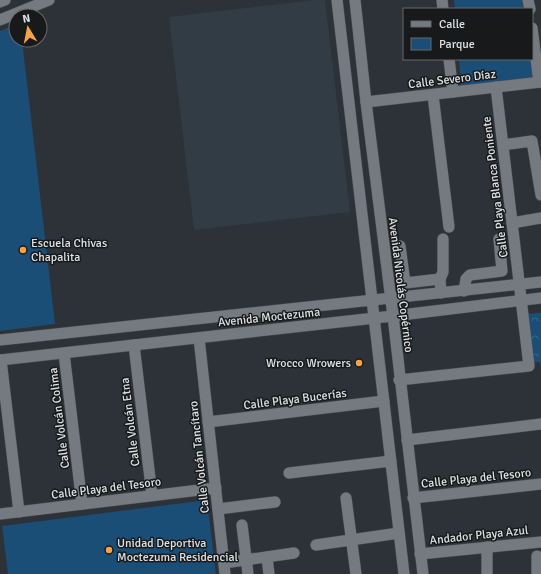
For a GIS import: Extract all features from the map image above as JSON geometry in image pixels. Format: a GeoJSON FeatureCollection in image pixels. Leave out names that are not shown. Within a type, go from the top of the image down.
{"type":"FeatureCollection","features":[{"type":"Feature","properties":{"kind":"street"},"geometry":{"type":"LineString","coordinates":[[0,2],[4,0]]}},
{"type":"Feature","properties":{"kind":"street"},"geometry":{"type":"LineString","coordinates":[[0,20],[35,3],[49,0]]}},
{"type":"Feature","properties":{"kind":"street"},"geometry":{"type":"LineString","coordinates":[[337,0],[404,574]]}},
{"type":"Feature","properties":{"kind":"street","name":"Avenida Nicolás Copérnico"},"geometry":{"type":"LineString","coordinates":[[354,0],[423,574]]}},
{"type":"Feature","properties":{"kind":"street"},"geometry":{"type":"LineString","coordinates":[[533,35],[540,82]]}},
{"type":"Feature","properties":{"kind":"street"},"geometry":{"type":"LineString","coordinates":[[449,60],[453,92]]}},
{"type":"Feature","properties":{"kind":"street","name":"Calle Severo Díaz"},"geometry":{"type":"LineString","coordinates":[[366,102],[540,82]]}},
{"type":"Feature","properties":{"kind":"street","name":"Calle Playa Blanca Poniente"},"geometry":{"type":"LineString","coordinates":[[399,380],[529,366],[496,87]]}},
{"type":"Feature","properties":{"kind":"street"},"geometry":{"type":"LineString","coordinates":[[433,95],[449,227]]}},
{"type":"Feature","properties":{"kind":"street"},"geometry":{"type":"LineString","coordinates":[[503,145],[532,142],[541,195]]}},
{"type":"Feature","properties":{"kind":"street"},"geometry":{"type":"LineString","coordinates":[[512,223],[541,218]]}},
{"type":"Feature","properties":{"kind":"street"},"geometry":{"type":"LineString","coordinates":[[464,291],[466,279],[470,275],[502,271],[499,239]]}},
{"type":"Feature","properties":{"kind":"street"},"geometry":{"type":"LineString","coordinates":[[441,293],[440,279],[443,272],[443,240]]}},
{"type":"Feature","properties":{"kind":"street"},"geometry":{"type":"LineString","coordinates":[[400,246],[405,283],[440,279]]}},
{"type":"Feature","properties":{"kind":"street","name":"Avenida Moctezuma"},"geometry":{"type":"LineString","coordinates":[[0,340],[541,282]]}},
{"type":"Feature","properties":{"kind":"street","name":"Avenida Moctezuma"},"geometry":{"type":"LineString","coordinates":[[0,360],[541,298]]}},
{"type":"Feature","properties":{"kind":"street","name":"Calle Volcán Tancítaro"},"geometry":{"type":"LineString","coordinates":[[199,338],[225,574]]}},
{"type":"Feature","properties":{"kind":"street","name":"Calle Volcán Etna"},"geometry":{"type":"LineString","coordinates":[[134,345],[152,496]]}},
{"type":"Feature","properties":{"kind":"street","name":"Calle Volcán Colima"},"geometry":{"type":"LineString","coordinates":[[64,353],[82,504]]}},
{"type":"Feature","properties":{"kind":"street"},"geometry":{"type":"LineString","coordinates":[[0,360],[19,512]]}},
{"type":"Feature","properties":{"kind":"street","name":"Calle Playa Bucerías"},"geometry":{"type":"LineString","coordinates":[[208,422],[384,401]]}},
{"type":"Feature","properties":{"kind":"street"},"geometry":{"type":"LineString","coordinates":[[407,440],[541,424]]}},
{"type":"Feature","properties":{"kind":"street"},"geometry":{"type":"LineString","coordinates":[[289,473],[391,461]]}},
{"type":"Feature","properties":{"kind":"street","name":"Calle Playa del Tesoro"},"geometry":{"type":"LineString","coordinates":[[413,498],[541,484]]}},
{"type":"Feature","properties":{"kind":"street","name":"Calle Playa del Tesoro"},"geometry":{"type":"LineString","coordinates":[[0,514],[216,488]]}},
{"type":"Feature","properties":{"kind":"street"},"geometry":{"type":"LineString","coordinates":[[346,498],[356,574]]}},
{"type":"Feature","properties":{"kind":"street"},"geometry":{"type":"LineString","coordinates":[[218,509],[275,502]]}},
{"type":"Feature","properties":{"kind":"street"},"geometry":{"type":"LineString","coordinates":[[242,525],[248,574]]}},
{"type":"Feature","properties":{"kind":"street"},"geometry":{"type":"LineString","coordinates":[[316,544],[399,533]]}},
{"type":"Feature","properties":{"kind":"street","name":"Andador Playa Azul"},"geometry":{"type":"LineString","coordinates":[[420,554],[541,542]]}},
{"type":"Feature","properties":{"kind":"street"},"geometry":{"type":"LineString","coordinates":[[487,547],[487,574]]}},
{"type":"Feature","properties":{"kind":"street"},"geometry":{"type":"LineString","coordinates":[[224,562],[294,553]]}},
{"type":"Feature","properties":{"kind":"street"},"geometry":{"type":"LineString","coordinates":[[537,574],[538,556]]}},
{"type":"Feature","properties":{"kind":"street"},"geometry":{"type":"LineString","coordinates":[[267,557],[269,574]]}},
{"type":"Feature","properties":{"kind":"shaded area"},"geometry":{"type":"Polygon","coordinates":[[[325,0],[350,212],[194,230],[169,17],[325,0]]]}},
{"type":"Feature","properties":{"kind":"green space"},"geometry":{"type":"Polygon","coordinates":[[[454,0],[528,0],[529,8],[455,8],[454,0]]]}},
{"type":"Feature","properties":{"kind":"green space","name":"Escuela Chivas Chapalita"},"geometry":{"type":"Polygon","coordinates":[[[8,28],[8,48],[23,48],[55,324],[0,331],[0,31],[8,28]]]}},
{"type":"Feature","properties":{"kind":"green space"},"geometry":{"type":"Polygon","coordinates":[[[459,60],[532,60],[538,79],[461,87],[459,60]]]}},
{"type":"Feature","properties":{"kind":"green space"},"geometry":{"type":"Polygon","coordinates":[[[541,313],[541,371],[540,362],[532,363],[527,314],[541,313]]]}},
{"type":"Feature","properties":{"kind":"green space","name":"Unidad Deportiva Moctezuma Residencial"},"geometry":{"type":"Polygon","coordinates":[[[207,500],[216,574],[8,574],[2,526],[207,500]]]}},
{"type":"Feature","properties":{"kind":"place","name":"Escuela Chivas Chapalita"},"geometry":{"type":"Point","coordinates":[23,250]}},
{"type":"Feature","properties":{"kind":"place","name":"Wrocco Wrowers"},"geometry":{"type":"Point","coordinates":[359,363]}},
{"type":"Feature","properties":{"kind":"place","name":"Unidad Deportiva Moctezuma Residencial"},"geometry":{"type":"Point","coordinates":[109,550]}}]}
